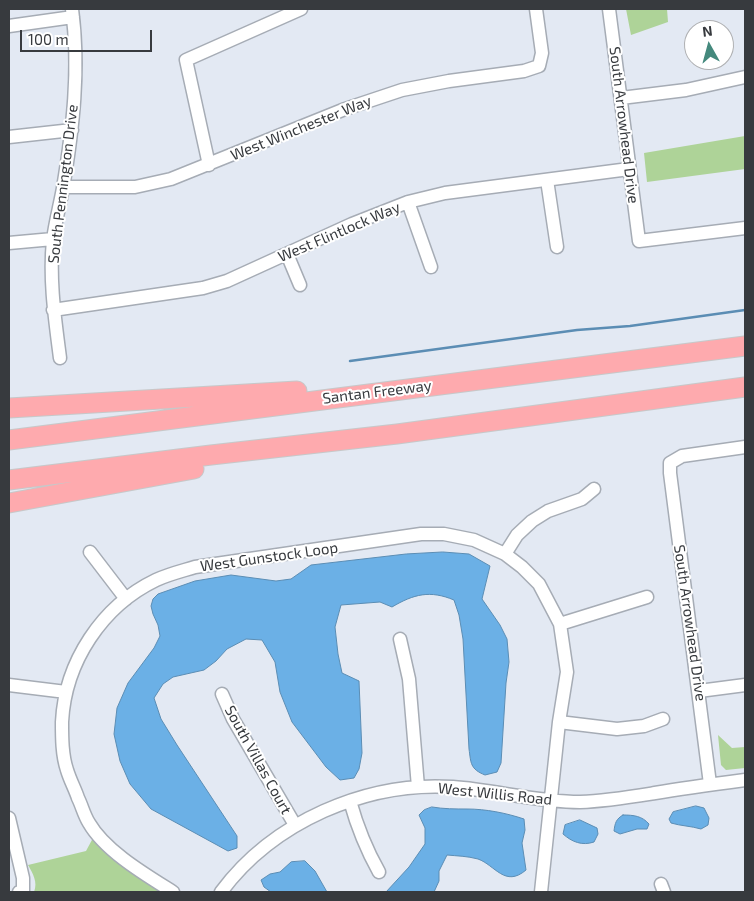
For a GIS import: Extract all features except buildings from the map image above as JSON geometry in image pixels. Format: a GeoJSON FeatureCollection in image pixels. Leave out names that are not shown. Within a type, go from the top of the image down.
{"type":"FeatureCollection","features":[{"type":"Feature","properties":{"kind":"highway","name":"Santan Freeway"},"geometry":{"type":"LineString","coordinates":[[9,440],[745,346]]}},
{"type":"Feature","properties":{"kind":"highway"},"geometry":{"type":"LineString","coordinates":[[9,408],[431,385]]}},
{"type":"Feature","properties":{"kind":"highway"},"geometry":{"type":"LineString","coordinates":[[9,480],[397,434],[745,387]]}},
{"type":"Feature","properties":{"kind":"highway"},"geometry":{"type":"LineString","coordinates":[[9,503],[397,434]]}},
{"type":"Feature","properties":{"kind":"street"},"geometry":{"type":"LineString","coordinates":[[209,165],[186,60],[301,9]]}},
{"type":"Feature","properties":{"kind":"street","name":"West Winchester Way"},"geometry":{"type":"LineString","coordinates":[[63,187],[135,186],[171,179],[344,109],[402,90],[450,81],[524,71],[540,66],[542,53],[536,9]]}},
{"type":"Feature","properties":{"kind":"street","name":"South Arrowhead Drive"},"geometry":{"type":"LineString","coordinates":[[609,9],[639,241],[745,228]]}},
{"type":"Feature","properties":{"kind":"street"},"geometry":{"type":"LineString","coordinates":[[9,26],[72,13]]}},
{"type":"Feature","properties":{"kind":"street","name":"South Pennington Drive"},"geometry":{"type":"LineString","coordinates":[[60,358],[53,310],[53,239],[72,130],[77,50],[72,13]]}},
{"type":"Feature","properties":{"kind":"street"},"geometry":{"type":"LineString","coordinates":[[621,98],[686,90],[745,77]]}},
{"type":"Feature","properties":{"kind":"street"},"geometry":{"type":"LineString","coordinates":[[9,137],[72,130]]}},
{"type":"Feature","properties":{"kind":"street","name":"West Flintlock Way"},"geometry":{"type":"LineString","coordinates":[[53,310],[203,288],[227,281],[352,224],[408,202],[445,193],[629,169]]}},
{"type":"Feature","properties":{"kind":"street"},"geometry":{"type":"LineString","coordinates":[[547,180],[557,247]]}},
{"type":"Feature","properties":{"kind":"street"},"geometry":{"type":"LineString","coordinates":[[408,202],[431,266]]}},
{"type":"Feature","properties":{"kind":"street"},"geometry":{"type":"LineString","coordinates":[[9,243],[53,239]]}},
{"type":"Feature","properties":{"kind":"street"},"geometry":{"type":"LineString","coordinates":[[287,254],[300,285]]}},
{"type":"Feature","properties":{"kind":"street","name":"South Arrowhead Drive"},"geometry":{"type":"LineString","coordinates":[[710,784],[670,463],[682,456],[745,447]]}},
{"type":"Feature","properties":{"kind":"street"},"geometry":{"type":"LineString","coordinates":[[505,554],[517,535],[532,521],[548,511],[582,499],[594,489]]}},
{"type":"Feature","properties":{"kind":"street","name":"West Gunstock Loop"},"geometry":{"type":"LineString","coordinates":[[172,892],[112,850],[89,824],[67,770],[63,751],[63,710],[73,668],[87,641],[104,619],[126,599],[154,581],[172,574],[196,567],[421,534],[444,534],[474,540],[505,554],[539,584],[560,624],[567,672],[559,722],[541,892]]}},
{"type":"Feature","properties":{"kind":"street"},"geometry":{"type":"LineString","coordinates":[[90,552],[126,599]]}},
{"type":"Feature","properties":{"kind":"street"},"geometry":{"type":"LineString","coordinates":[[560,624],[647,597]]}},
{"type":"Feature","properties":{"kind":"street"},"geometry":{"type":"LineString","coordinates":[[400,639],[409,679],[418,786]]}},
{"type":"Feature","properties":{"kind":"street"},"geometry":{"type":"LineString","coordinates":[[9,684],[66,692]]}},
{"type":"Feature","properties":{"kind":"street"},"geometry":{"type":"LineString","coordinates":[[699,691],[745,685]]}},
{"type":"Feature","properties":{"kind":"street","name":"South Villas Court"},"geometry":{"type":"LineString","coordinates":[[222,694],[232,719],[295,825]]}},
{"type":"Feature","properties":{"kind":"street"},"geometry":{"type":"LineString","coordinates":[[559,722],[617,729],[644,726],[663,719]]}},
{"type":"Feature","properties":{"kind":"street","name":"West Willis Road"},"geometry":{"type":"LineString","coordinates":[[221,892],[271,842],[295,825],[350,801],[382,793],[418,786],[453,787],[580,802],[609,800],[745,780]]}},
{"type":"Feature","properties":{"kind":"street"},"geometry":{"type":"LineString","coordinates":[[350,801],[356,824],[379,872]]}},
{"type":"Feature","properties":{"kind":"street"},"geometry":{"type":"LineString","coordinates":[[9,818],[23,878],[21,892]]}},
{"type":"Feature","properties":{"kind":"green space"},"geometry":{"type":"Polygon","coordinates":[[[626,9],[667,9],[668,22],[631,35],[626,9]]]}},
{"type":"Feature","properties":{"kind":"green space"},"geometry":{"type":"Polygon","coordinates":[[[745,136],[745,169],[647,182],[644,153],[745,136]]]}},
{"type":"Feature","properties":{"kind":"green space"},"geometry":{"type":"Polygon","coordinates":[[[718,735],[732,748],[745,747],[745,768],[726,770],[721,765],[718,735]]]}},
{"type":"Feature","properties":{"kind":"green space"},"geometry":{"type":"Polygon","coordinates":[[[93,838],[123,867],[160,892],[34,892],[35,881],[28,865],[86,851],[93,838]]]}},
{"type":"Feature","properties":{"kind":"water"},"geometry":{"type":"Polygon","coordinates":[[[443,552],[469,554],[490,566],[482,599],[507,639],[509,662],[501,763],[497,772],[485,775],[476,770],[471,762],[463,639],[459,615],[454,600],[430,594],[415,596],[392,607],[380,602],[341,605],[335,627],[342,673],[359,681],[362,753],[359,769],[354,778],[340,780],[326,767],[292,722],[280,692],[275,662],[262,640],[246,639],[227,649],[204,670],[173,677],[163,684],[154,698],[161,719],[237,836],[237,848],[228,851],[151,809],[130,784],[120,761],[114,734],[117,708],[128,683],[154,648],[160,636],[151,606],[153,599],[158,594],[195,581],[231,575],[276,581],[291,579],[311,565],[406,554],[443,552]]]}},
{"type":"Feature","properties":{"kind":"water"},"geometry":{"type":"Polygon","coordinates":[[[696,806],[704,808],[709,818],[708,825],[701,829],[671,823],[669,819],[673,812],[696,806]]]}},
{"type":"Feature","properties":{"kind":"water"},"geometry":{"type":"Polygon","coordinates":[[[432,807],[474,809],[503,813],[524,819],[525,830],[522,843],[526,870],[519,875],[506,876],[478,859],[447,855],[439,871],[439,881],[434,892],[386,892],[409,867],[425,844],[425,828],[419,815],[424,810],[432,807]]]}},
{"type":"Feature","properties":{"kind":"water"},"geometry":{"type":"Polygon","coordinates":[[[623,815],[644,819],[649,824],[647,829],[637,829],[620,834],[614,831],[616,822],[623,815]]]}},
{"type":"Feature","properties":{"kind":"water"},"geometry":{"type":"Polygon","coordinates":[[[580,820],[597,828],[598,834],[594,842],[585,844],[577,842],[563,834],[565,825],[580,820]]]}},
{"type":"Feature","properties":{"kind":"water"},"geometry":{"type":"Polygon","coordinates":[[[305,861],[315,871],[327,892],[271,892],[264,887],[261,880],[270,874],[280,872],[291,862],[305,861]]]}},
{"type":"Feature","properties":{"kind":"waterway"},"geometry":{"type":"LineString","coordinates":[[350,361],[577,330],[630,326],[745,310]]}}]}
